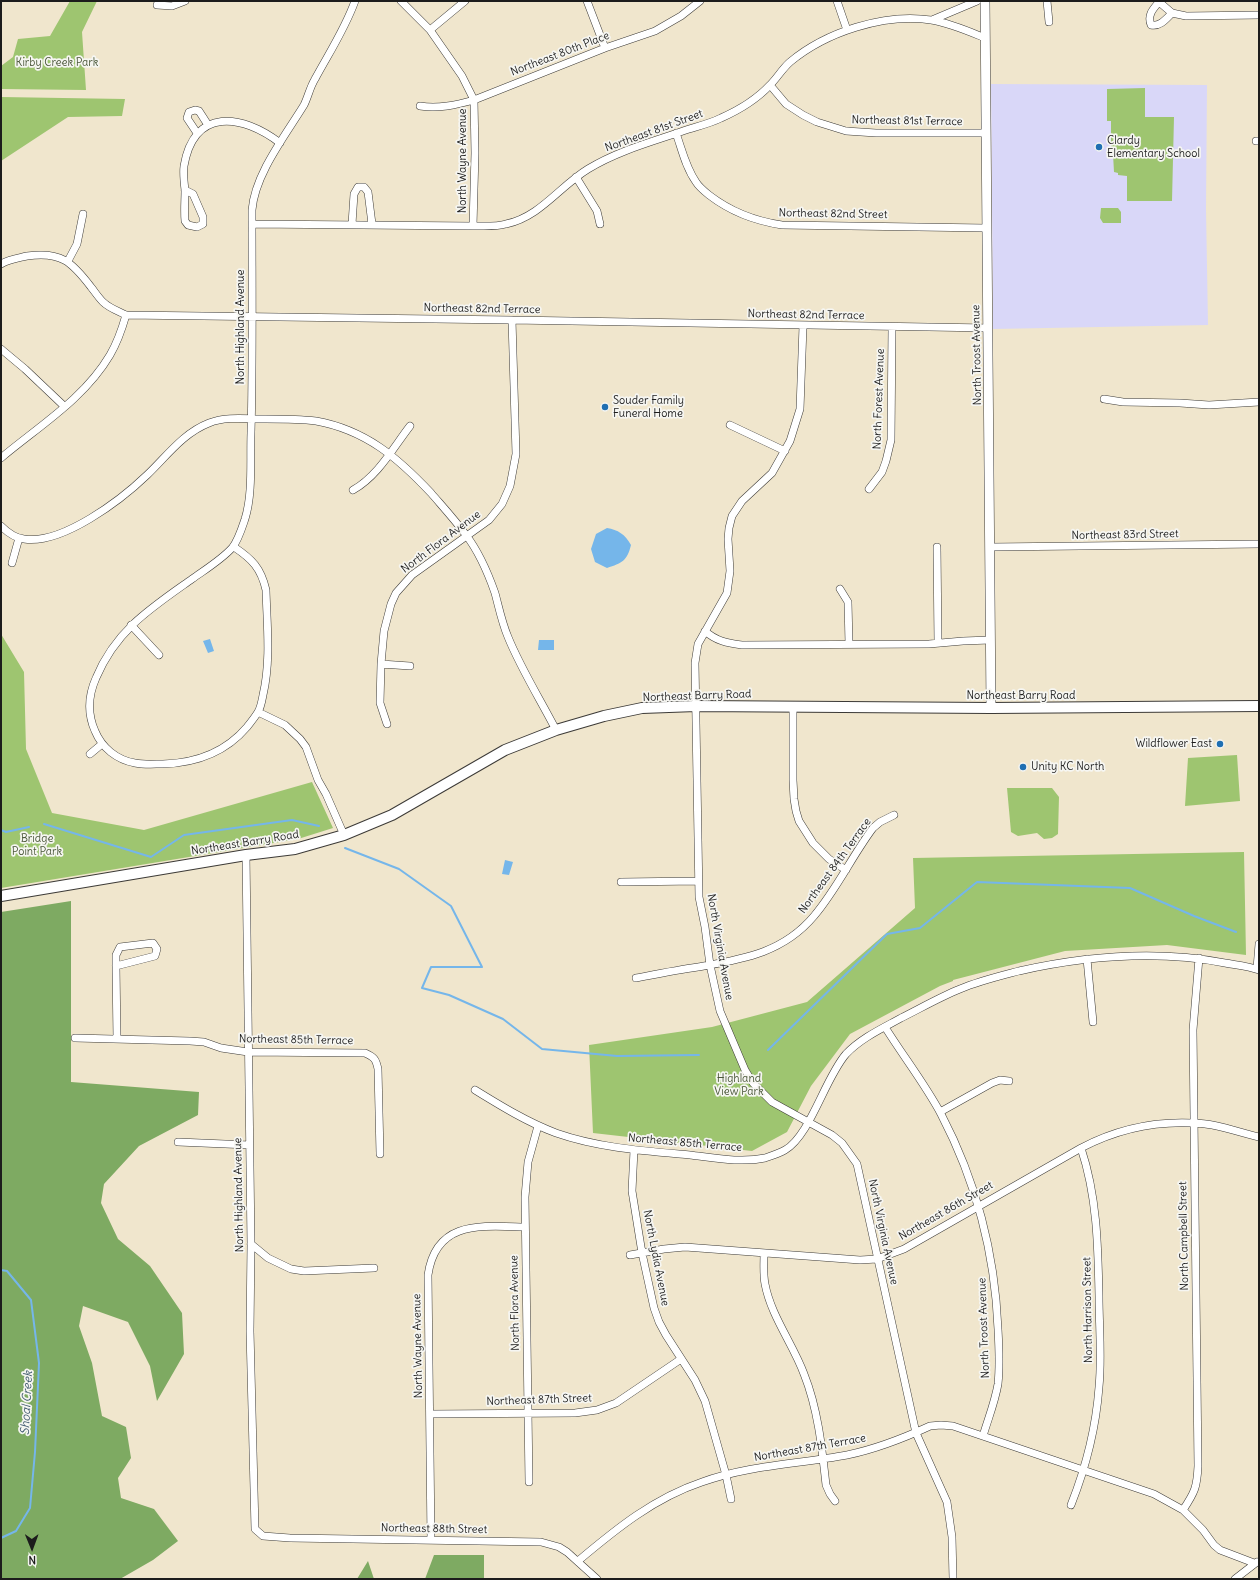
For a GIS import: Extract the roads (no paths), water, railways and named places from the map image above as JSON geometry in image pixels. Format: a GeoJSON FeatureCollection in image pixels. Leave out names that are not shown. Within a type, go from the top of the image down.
{"type":"FeatureCollection","features":[{"type":"Feature","properties":{"kind":"main road","name":"Northeast Barry Road"},"geometry":{"type":"LineString","coordinates":[[1,896],[246,855],[295,849],[344,835],[392,815],[505,750],[556,730],[604,716],[642,708],[696,706],[991,708],[1259,706]]}},
{"type":"Feature","properties":{"kind":"street"},"geometry":{"type":"LineString","coordinates":[[156,5],[172,6],[185,1]]}},
{"type":"Feature","properties":{"kind":"street","name":"North Highland Avenue"},"geometry":{"type":"LineString","coordinates":[[258,712],[243,731],[227,745],[205,758],[158,764],[137,764],[118,757],[102,744],[94,729],[89,712],[89,701],[93,685],[107,654],[117,640],[131,625],[215,563],[234,547],[246,516],[249,495],[251,419],[252,210],[256,190],[280,143],[305,103],[314,81],[344,28],[355,1]]}},
{"type":"Feature","properties":{"kind":"street","name":"North Wayne Avenue"},"geometry":{"type":"LineString","coordinates":[[401,1],[430,30],[459,71],[474,100],[476,153],[473,226]]}},
{"type":"Feature","properties":{"kind":"street"},"geometry":{"type":"LineString","coordinates":[[430,30],[466,1]]}},
{"type":"Feature","properties":{"kind":"street"},"geometry":{"type":"LineString","coordinates":[[587,1],[604,48]]}},
{"type":"Feature","properties":{"kind":"street","name":"Northeast 80th Place"},"geometry":{"type":"LineString","coordinates":[[420,106],[431,108],[454,105],[474,100],[604,48],[661,28],[681,16],[700,1]]}},
{"type":"Feature","properties":{"kind":"street"},"geometry":{"type":"LineString","coordinates":[[838,1],[847,30]]}},
{"type":"Feature","properties":{"kind":"street","name":"Northeast 81st Street"},"geometry":{"type":"LineString","coordinates":[[932,20],[977,1]]}},
{"type":"Feature","properties":{"kind":"street","name":"North Troost Avenue"},"geometry":{"type":"LineString","coordinates":[[985,1],[986,228],[991,547],[991,708]]}},
{"type":"Feature","properties":{"kind":"street"},"geometry":{"type":"LineString","coordinates":[[1047,1],[1049,22]]}},
{"type":"Feature","properties":{"kind":"street"},"geometry":{"type":"LineString","coordinates":[[1172,13],[1161,24],[1155,26],[1151,25],[1149,17],[1151,11],[1158,2],[1172,13],[1186,16],[1259,15]]}},
{"type":"Feature","properties":{"kind":"street","name":"Northeast 81st Street"},"geometry":{"type":"LineString","coordinates":[[252,224],[505,225],[522,219],[541,207],[576,177],[609,158],[676,133],[720,119],[760,95],[782,69],[801,54],[829,37],[847,30],[880,22],[905,19],[932,20],[951,25],[985,38]]}},
{"type":"Feature","properties":{"kind":"street","name":"Northeast 81st Terrace"},"geometry":{"type":"LineString","coordinates":[[770,85],[786,104],[803,115],[817,122],[846,131],[876,134],[986,133]]}},
{"type":"Feature","properties":{"kind":"street"},"geometry":{"type":"LineString","coordinates":[[197,133],[187,118],[189,112],[195,110],[199,111],[208,125]]}},
{"type":"Feature","properties":{"kind":"street"},"geometry":{"type":"LineString","coordinates":[[185,190],[193,194],[203,217],[203,224],[197,226],[188,225],[184,221],[185,190],[183,176],[186,159],[197,133],[208,125],[216,122],[230,121],[243,123],[255,127],[280,143]]}},
{"type":"Feature","properties":{"kind":"street","name":"Northeast 82nd Street"},"geometry":{"type":"LineString","coordinates":[[676,133],[697,184],[715,200],[727,208],[754,220],[782,226],[986,228]]}},
{"type":"Feature","properties":{"kind":"street"},"geometry":{"type":"LineString","coordinates":[[576,177],[597,211],[600,224]]}},
{"type":"Feature","properties":{"kind":"street"},"geometry":{"type":"LineString","coordinates":[[352,224],[354,194],[358,187],[364,188],[368,192],[372,224]]}},
{"type":"Feature","properties":{"kind":"street"},"geometry":{"type":"LineString","coordinates":[[68,261],[77,244],[83,214]]}},
{"type":"Feature","properties":{"kind":"street","name":"Northeast 82nd Terrace"},"geometry":{"type":"LineString","coordinates":[[1,264],[20,258],[38,255],[53,256],[68,261],[79,270],[103,302],[114,310],[126,315],[252,318],[512,320],[892,328],[988,328]]}},
{"type":"Feature","properties":{"kind":"street"},"geometry":{"type":"LineString","coordinates":[[1,458],[46,423],[88,385],[103,365],[116,342],[126,315]]}},
{"type":"Feature","properties":{"kind":"street","name":"North Flora Avenue"},"geometry":{"type":"LineString","coordinates":[[386,724],[380,702],[381,664],[384,631],[391,604],[396,593],[412,575],[489,520],[507,495],[513,476],[516,454],[512,320]]}},
{"type":"Feature","properties":{"kind":"street","name":"North Virginia Avenue"},"geometry":{"type":"LineString","coordinates":[[803,326],[800,410],[790,441],[772,473],[742,501],[732,516],[728,539],[730,571],[729,582],[722,602],[698,644],[696,653],[698,881],[710,965],[720,1012],[745,1070],[753,1082],[772,1102],[832,1135],[842,1143],[857,1164],[916,1433]]}},
{"type":"Feature","properties":{"kind":"street","name":"North Forest Avenue"},"geometry":{"type":"LineString","coordinates":[[869,489],[882,472],[890,446],[892,328]]}},
{"type":"Feature","properties":{"kind":"street"},"geometry":{"type":"LineString","coordinates":[[1,349],[25,369],[64,406]]}},
{"type":"Feature","properties":{"kind":"street"},"geometry":{"type":"LineString","coordinates":[[1104,398],[1123,402],[1209,405],[1259,402]]}},
{"type":"Feature","properties":{"kind":"street"},"geometry":{"type":"LineString","coordinates":[[1,526],[8,533],[20,538],[34,540],[59,535],[97,514],[127,492],[142,480],[186,437],[209,423],[224,419],[288,419],[332,425],[380,446],[390,453],[412,473],[467,536],[480,556],[488,574],[510,643],[556,730]]}},
{"type":"Feature","properties":{"kind":"street"},"geometry":{"type":"LineString","coordinates":[[353,490],[363,484],[375,473],[410,426]]}},
{"type":"Feature","properties":{"kind":"street"},"geometry":{"type":"LineString","coordinates":[[730,426],[785,451]]}},
{"type":"Feature","properties":{"kind":"street"},"geometry":{"type":"LineString","coordinates":[[12,563],[20,538]]}},
{"type":"Feature","properties":{"kind":"street","name":"Northeast 83rd Street"},"geometry":{"type":"LineString","coordinates":[[991,547],[1259,544]]}},
{"type":"Feature","properties":{"kind":"street"},"geometry":{"type":"LineString","coordinates":[[234,547],[250,558],[257,567],[263,578],[266,590],[267,670],[258,712],[285,725],[306,747],[318,780],[326,794],[344,835]]}},
{"type":"Feature","properties":{"kind":"street"},"geometry":{"type":"LineString","coordinates":[[937,547],[938,643]]}},
{"type":"Feature","properties":{"kind":"street"},"geometry":{"type":"LineString","coordinates":[[840,589],[848,602],[849,644]]}},
{"type":"Feature","properties":{"kind":"street"},"geometry":{"type":"LineString","coordinates":[[131,625],[159,655]]}},
{"type":"Feature","properties":{"kind":"street"},"geometry":{"type":"LineString","coordinates":[[705,631],[722,642],[742,645],[929,644],[990,640]]}},
{"type":"Feature","properties":{"kind":"street"},"geometry":{"type":"LineString","coordinates":[[381,664],[410,666]]}},
{"type":"Feature","properties":{"kind":"street"},"geometry":{"type":"LineString","coordinates":[[793,706],[793,780],[796,810],[800,821],[813,843],[829,859],[846,870]]}},
{"type":"Feature","properties":{"kind":"street"},"geometry":{"type":"LineString","coordinates":[[90,754],[102,744]]}},
{"type":"Feature","properties":{"kind":"street","name":"Northeast 84th Terrace"},"geometry":{"type":"LineString","coordinates":[[636,978],[753,956],[775,948],[804,927],[820,909],[873,828],[880,822],[894,815]]}},
{"type":"Feature","properties":{"kind":"street","name":"North Highland Avenue"},"geometry":{"type":"LineString","coordinates":[[246,855],[251,1244],[250,1331],[254,1521],[255,1529],[258,1533]]}},
{"type":"Feature","properties":{"kind":"street"},"geometry":{"type":"LineString","coordinates":[[621,882],[698,881]]}},
{"type":"Feature","properties":{"kind":"street"},"geometry":{"type":"LineString","coordinates":[[116,966],[155,956],[157,949],[153,943],[120,947],[116,955],[116,966],[117,1039]]}},
{"type":"Feature","properties":{"kind":"street"},"geometry":{"type":"LineString","coordinates":[[1258,969],[1259,944]]}},
{"type":"Feature","properties":{"kind":"street","name":"Northeast 85th Terrace"},"geometry":{"type":"LineString","coordinates":[[475,1090],[507,1110],[538,1126],[589,1143],[634,1150],[732,1160],[766,1158],[784,1151],[795,1143],[808,1122],[832,1076],[846,1054],[864,1040],[885,1027],[924,1006],[968,986],[997,976],[1033,968],[1087,959],[1148,955],[1199,958],[1258,969]]}},
{"type":"Feature","properties":{"kind":"street","name":"North Campbell Street"},"geometry":{"type":"LineString","coordinates":[[1183,1510],[1194,1494],[1197,1482],[1198,1466],[1193,1030],[1199,958]]}},
{"type":"Feature","properties":{"kind":"street"},"geometry":{"type":"LineString","coordinates":[[1087,959],[1093,1022]]}},
{"type":"Feature","properties":{"kind":"street","name":"North Troost Avenue"},"geometry":{"type":"LineString","coordinates":[[885,1027],[940,1112],[952,1138],[970,1180],[992,1262],[997,1309],[999,1358],[998,1384],[983,1436]]}},
{"type":"Feature","properties":{"kind":"street","name":"Northeast 85th Terrace"},"geometry":{"type":"LineString","coordinates":[[75,1038],[204,1042],[221,1048],[248,1052],[365,1053],[373,1056],[376,1060],[378,1069],[380,1154]]}},
{"type":"Feature","properties":{"kind":"street"},"geometry":{"type":"LineString","coordinates":[[940,1112],[992,1083],[1000,1080],[1009,1081]]}},
{"type":"Feature","properties":{"kind":"street","name":"Northeast 86th Street"},"geometry":{"type":"LineString","coordinates":[[630,1255],[664,1248],[685,1247],[860,1260],[877,1259],[904,1249],[1102,1137],[1137,1127],[1155,1124],[1194,1122],[1227,1128],[1259,1137]]}},
{"type":"Feature","properties":{"kind":"street","name":"North Flora Avenue"},"geometry":{"type":"LineString","coordinates":[[529,1482],[525,1227],[528,1162],[538,1126]]}},
{"type":"Feature","properties":{"kind":"street"},"geometry":{"type":"LineString","coordinates":[[178,1142],[249,1145]]}},
{"type":"Feature","properties":{"kind":"street","name":"North Harrison Street"},"geometry":{"type":"LineString","coordinates":[[1081,1148],[1091,1185],[1097,1227],[1100,1370],[1097,1411],[1084,1472]]}},
{"type":"Feature","properties":{"kind":"street","name":"North Lydia Avenue"},"geometry":{"type":"LineString","coordinates":[[634,1150],[632,1191],[642,1253],[650,1293],[658,1322],[695,1380],[705,1401],[726,1475],[731,1499]]}},
{"type":"Feature","properties":{"kind":"street","name":"North Wayne Avenue"},"geometry":{"type":"LineString","coordinates":[[431,1540],[428,1275],[432,1258],[441,1243],[448,1236],[457,1231],[468,1228],[482,1227],[525,1227]]}},
{"type":"Feature","properties":{"kind":"street"},"geometry":{"type":"LineString","coordinates":[[251,1244],[268,1258],[291,1270],[304,1271],[374,1268]]}},
{"type":"Feature","properties":{"kind":"street"},"geometry":{"type":"LineString","coordinates":[[764,1253],[764,1283],[768,1297],[806,1379],[816,1418],[826,1485],[835,1501]]}},
{"type":"Feature","properties":{"kind":"street","name":"Northeast 87th Street"},"geometry":{"type":"LineString","coordinates":[[430,1414],[581,1412],[607,1407],[616,1403],[681,1359]]}},
{"type":"Feature","properties":{"kind":"street","name":"Northeast 87th Terrace"},"geometry":{"type":"LineString","coordinates":[[578,1561],[613,1532],[648,1507],[664,1497],[703,1481],[765,1466],[869,1450],[916,1433],[930,1426],[941,1425],[953,1426],[1084,1472],[1154,1494],[1183,1510],[1203,1530],[1214,1545],[1228,1554],[1257,1562]]}},
{"type":"Feature","properties":{"kind":"street"},"geometry":{"type":"LineString","coordinates":[[916,1433],[946,1502],[952,1537],[953,1579]]}},
{"type":"Feature","properties":{"kind":"street"},"geometry":{"type":"LineString","coordinates":[[1071,1505],[1084,1472]]}},
{"type":"Feature","properties":{"kind":"street","name":"Northeast 88th Street"},"geometry":{"type":"LineString","coordinates":[[258,1533],[263,1536],[290,1538],[541,1542],[559,1547],[578,1561],[597,1579]]}},
{"type":"Feature","properties":{"kind":"street"},"geometry":{"type":"LineString","coordinates":[[1235,1579],[1257,1562]]}},
{"type":"Feature","properties":{"kind":"water"},"geometry":{"type":"Polygon","coordinates":[[[607,528],[621,533],[631,545],[628,555],[623,561],[617,565],[607,568],[595,562],[591,549],[596,534],[607,528]]]}},
{"type":"Feature","properties":{"kind":"water"},"geometry":{"type":"Polygon","coordinates":[[[210,639],[214,651],[208,653],[203,641],[210,639]]]}},
{"type":"Feature","properties":{"kind":"water"},"geometry":{"type":"Polygon","coordinates":[[[539,640],[554,640],[554,650],[538,650],[539,640]]]}},
{"type":"Feature","properties":{"kind":"water"},"geometry":{"type":"Polygon","coordinates":[[[505,860],[513,862],[509,875],[502,874],[505,860]]]}},
{"type":"Feature","properties":{"kind":"waterway"},"geometry":{"type":"LineString","coordinates":[[44,824],[151,857],[184,835],[292,820],[319,826]]}},
{"type":"Feature","properties":{"kind":"waterway"},"geometry":{"type":"LineString","coordinates":[[1,830],[6,832],[29,827]]}},
{"type":"Feature","properties":{"kind":"waterway"},"geometry":{"type":"LineString","coordinates":[[345,848],[399,869],[451,906],[482,967],[431,967],[422,988],[449,995],[503,1019],[542,1049],[617,1056],[699,1055]]}},
{"type":"Feature","properties":{"kind":"waterway"},"geometry":{"type":"LineString","coordinates":[[768,1050],[887,934],[920,928],[977,882],[1130,888],[1194,916],[1236,932]]}},
{"type":"Feature","properties":{"kind":"waterway","name":"Shoal Creek"},"geometry":{"type":"LineString","coordinates":[[1,1270],[7,1271],[31,1300],[39,1363],[35,1452],[30,1508],[16,1531],[1,1538]]}},
{"type":"Feature","properties":{"kind":"place","name":"Clardy Elementary School"},"geometry":{"type":"Point","coordinates":[1099,147]}},
{"type":"Feature","properties":{"kind":"place","name":"Souder Family Funeral Home"},"geometry":{"type":"Point","coordinates":[605,407]}},
{"type":"Feature","properties":{"kind":"place","name":"Wildflower East"},"geometry":{"type":"Point","coordinates":[1220,744]}},
{"type":"Feature","properties":{"kind":"place","name":"Unity KC North"},"geometry":{"type":"Point","coordinates":[1023,767]}},
{"type":"Feature","properties":{"kind":"park label","name":"Kirby Creek Park"},"geometry":{"type":"Point","coordinates":[57,63]}},
{"type":"Feature","properties":{"kind":"park label","name":"Bridge Point Park"},"geometry":{"type":"Point","coordinates":[37,845]}},
{"type":"Feature","properties":{"kind":"park label","name":"Highland View Park"},"geometry":{"type":"Point","coordinates":[739,1085]}}]}
